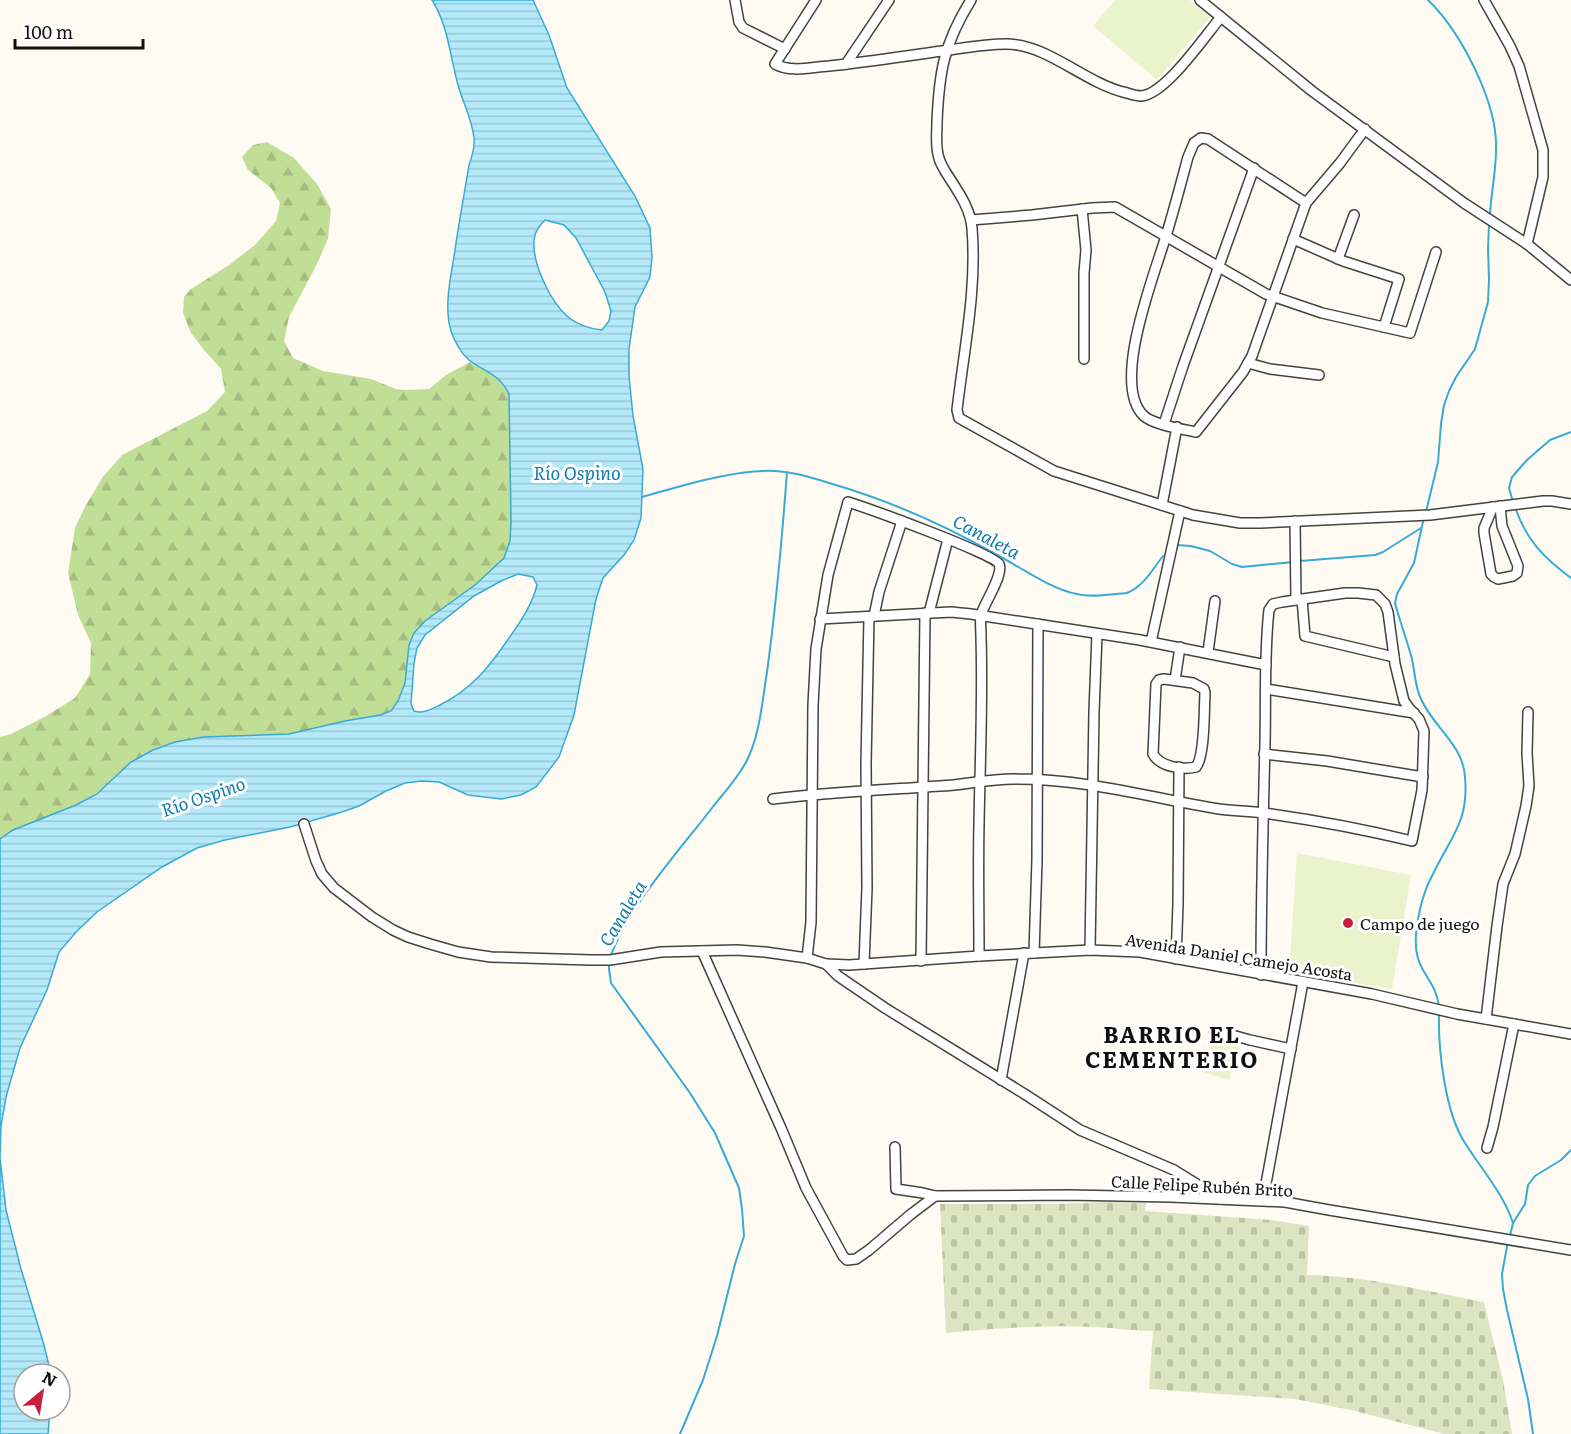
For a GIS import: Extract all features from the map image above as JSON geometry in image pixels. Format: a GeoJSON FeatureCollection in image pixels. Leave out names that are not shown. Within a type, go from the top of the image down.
{"type":"FeatureCollection","features":[{"type":"Feature","properties":{"kind":"street"},"geometry":{"type":"LineString","coordinates":[[735,0],[739,22],[743,28],[785,49]]}},
{"type":"Feature","properties":{"kind":"street"},"geometry":{"type":"LineString","coordinates":[[737,12],[745,0]]}},
{"type":"Feature","properties":{"kind":"street"},"geometry":{"type":"LineString","coordinates":[[816,0],[775,64],[780,67],[792,69],[846,64],[982,45],[1024,45],[1036,49],[1108,88],[1140,96],[1150,93],[1172,77],[1221,18]]}},
{"type":"Feature","properties":{"kind":"street"},"geometry":{"type":"LineString","coordinates":[[846,64],[889,0]]}},
{"type":"Feature","properties":{"kind":"street"},"geometry":{"type":"LineString","coordinates":[[970,0],[946,51],[940,80],[937,143],[939,159],[968,207],[971,220],[974,263],[971,308],[957,410],[959,418],[1054,471],[1193,515],[1240,523],[1420,516],[1552,501],[1571,504]]}},
{"type":"Feature","properties":{"kind":"street"},"geometry":{"type":"LineString","coordinates":[[1200,0],[1280,66],[1464,203],[1527,244],[1571,280]]}},
{"type":"Feature","properties":{"kind":"street"},"geometry":{"type":"LineString","coordinates":[[1484,0],[1520,66],[1543,150],[1543,177],[1527,244]]}},
{"type":"Feature","properties":{"kind":"street"},"geometry":{"type":"LineString","coordinates":[[1306,203],[1204,137],[1191,148],[1136,337],[1131,373],[1132,388],[1140,411],[1151,420],[1196,432],[1243,372],[1252,356],[1274,298],[1306,203],[1365,129]]}},
{"type":"Feature","properties":{"kind":"street"},"geometry":{"type":"LineString","coordinates":[[1164,424],[1254,168]]}},
{"type":"Feature","properties":{"kind":"street"},"geometry":{"type":"LineString","coordinates":[[971,220],[1115,207],[1274,298],[1322,313],[1410,333],[1436,252]]}},
{"type":"Feature","properties":{"kind":"street"},"geometry":{"type":"LineString","coordinates":[[1082,209],[1086,250],[1084,358]]}},
{"type":"Feature","properties":{"kind":"street"},"geometry":{"type":"LineString","coordinates":[[1338,259],[1354,215]]}},
{"type":"Feature","properties":{"kind":"street"},"geometry":{"type":"LineString","coordinates":[[1293,239],[1338,259],[1399,279],[1384,327]]}},
{"type":"Feature","properties":{"kind":"street"},"geometry":{"type":"LineString","coordinates":[[1248,363],[1264,368],[1319,375]]}},
{"type":"Feature","properties":{"kind":"street"},"geometry":{"type":"LineString","coordinates":[[1162,506],[1177,427]]}},
{"type":"Feature","properties":{"kind":"street"},"geometry":{"type":"LineString","coordinates":[[807,958],[811,914],[815,664],[828,575],[848,502],[948,539],[998,561],[1000,565],[997,578],[981,615],[979,956]]}},
{"type":"Feature","properties":{"kind":"street"},"geometry":{"type":"LineString","coordinates":[[1505,506],[1502,526],[1518,566],[1517,573],[1513,576],[1498,579],[1491,574],[1484,528],[1505,506]]}},
{"type":"Feature","properties":{"kind":"street"},"geometry":{"type":"LineString","coordinates":[[1151,642],[1180,511]]}},
{"type":"Feature","properties":{"kind":"street"},"geometry":{"type":"LineString","coordinates":[[864,964],[871,616],[902,521]]}},
{"type":"Feature","properties":{"kind":"street"},"geometry":{"type":"LineString","coordinates":[[1295,521],[1299,600],[1305,636],[1394,657]]}},
{"type":"Feature","properties":{"kind":"street"},"geometry":{"type":"LineString","coordinates":[[921,961],[927,613],[948,539]]}},
{"type":"Feature","properties":{"kind":"street"},"geometry":{"type":"LineString","coordinates":[[773,799],[1016,778],[1063,780],[1222,809],[1263,813],[1317,821],[1412,841],[1423,777],[1424,731],[1419,719],[1404,701],[1394,657],[1388,612],[1379,596],[1350,593],[1275,603],[1271,606],[1266,665],[1263,813],[1261,975]]}},
{"type":"Feature","properties":{"kind":"street"},"geometry":{"type":"LineString","coordinates":[[1208,652],[1215,602]]}},
{"type":"Feature","properties":{"kind":"street"},"geometry":{"type":"LineString","coordinates":[[820,619],[951,612],[981,615],[1180,647],[1266,665]]}},
{"type":"Feature","properties":{"kind":"street"},"geometry":{"type":"LineString","coordinates":[[1034,953],[1037,860],[1038,624]]}},
{"type":"Feature","properties":{"kind":"street"},"geometry":{"type":"LineString","coordinates":[[1090,950],[1097,634]]}},
{"type":"Feature","properties":{"kind":"street"},"geometry":{"type":"LineString","coordinates":[[1175,680],[1180,647]]}},
{"type":"Feature","properties":{"kind":"street"},"geometry":{"type":"LineString","coordinates":[[1159,680],[1175,680],[1200,686],[1205,693],[1203,737],[1199,764],[1196,767],[1179,768],[1161,763],[1155,759],[1153,754],[1156,684],[1159,680]]}},
{"type":"Feature","properties":{"kind":"street"},"geometry":{"type":"LineString","coordinates":[[1266,689],[1414,713]]}},
{"type":"Feature","properties":{"kind":"street"},"geometry":{"type":"LineString","coordinates":[[1486,1019],[1503,884],[1515,854],[1529,786],[1528,712]]}},
{"type":"Feature","properties":{"kind":"street"},"geometry":{"type":"LineString","coordinates":[[1264,754],[1327,761],[1423,777]]}},
{"type":"Feature","properties":{"kind":"street"},"geometry":{"type":"LineString","coordinates":[[1176,959],[1179,768]]}},
{"type":"Feature","properties":{"kind":"street"},"geometry":{"type":"LineString","coordinates":[[304,824],[316,861],[327,881],[345,898],[372,917],[408,937],[458,952],[491,957],[610,960],[661,952],[737,950],[807,958],[826,964],[838,976],[885,1008],[1080,1130],[1174,1170],[1221,1199]]}},
{"type":"Feature","properties":{"kind":"street","name":"Avenida Daniel Camejo Acosta"},"geometry":{"type":"LineString","coordinates":[[826,964],[921,961],[1090,950],[1140,952],[1372,994],[1444,1011],[1571,1034]]}},
{"type":"Feature","properties":{"kind":"street"},"geometry":{"type":"LineString","coordinates":[[702,951],[806,1188],[843,1256],[848,1260],[856,1259],[935,1197]]}},
{"type":"Feature","properties":{"kind":"street"},"geometry":{"type":"LineString","coordinates":[[1001,1080],[1024,953]]}},
{"type":"Feature","properties":{"kind":"street"},"geometry":{"type":"LineString","coordinates":[[1263,1200],[1303,982]]}},
{"type":"Feature","properties":{"kind":"street"},"geometry":{"type":"LineString","coordinates":[[1487,1148],[1514,1024]]}},
{"type":"Feature","properties":{"kind":"street"},"geometry":{"type":"LineString","coordinates":[[1214,1030],[1291,1049]]}},
{"type":"Feature","properties":{"kind":"street","name":"Calle Felipe Rubén Brito"},"geometry":{"type":"LineString","coordinates":[[895,1148],[896,1189],[935,1197],[1068,1195],[1263,1200],[1571,1250]]}},
{"type":"Feature","properties":{"kind":"green space"},"geometry":{"type":"Polygon","coordinates":[[[1115,0],[1190,0],[1210,17],[1157,80],[1093,26],[1115,0]]]}},
{"type":"Feature","properties":{"kind":"green space"},"geometry":{"type":"Polygon","coordinates":[[[267,142],[294,158],[317,184],[331,209],[328,239],[289,317],[284,341],[293,358],[323,371],[371,379],[396,389],[406,390],[429,389],[446,375],[470,362],[497,378],[509,394],[511,522],[510,541],[504,558],[475,585],[425,621],[409,645],[405,683],[398,701],[391,710],[380,715],[289,734],[255,736],[131,762],[97,793],[76,805],[13,830],[0,839],[0,737],[11,734],[46,716],[75,698],[90,674],[91,643],[78,615],[68,573],[75,528],[85,507],[102,478],[122,455],[207,411],[225,392],[221,369],[191,333],[183,313],[184,297],[191,289],[255,245],[276,221],[280,203],[271,188],[248,170],[242,157],[253,145],[267,142]]]}},
{"type":"Feature","properties":{"kind":"green space","name":"Campo de juego"},"geometry":{"type":"Polygon","coordinates":[[[1297,853],[1411,875],[1392,989],[1289,972],[1297,853]]]}},
{"type":"Feature","properties":{"kind":"green space"},"geometry":{"type":"Polygon","coordinates":[[[1213,1033],[1240,1041],[1229,1080],[1202,1072],[1213,1033]]]}},
{"type":"Feature","properties":{"kind":"green space"},"geometry":{"type":"Polygon","coordinates":[[[1146,1203],[1145,1211],[1271,1220],[1309,1226],[1307,1275],[1374,1281],[1484,1302],[1503,1380],[1512,1434],[1445,1434],[1351,1410],[1295,1399],[1149,1389],[1153,1331],[1059,1326],[946,1333],[940,1204],[1146,1203]]]}},
{"type":"Feature","properties":{"kind":"water","name":"Río Ospino"},"geometry":{"type":"Polygon","coordinates":[[[432,0],[533,0],[549,35],[567,88],[635,196],[650,228],[652,257],[650,277],[635,307],[629,349],[633,416],[643,469],[641,518],[634,540],[603,578],[596,599],[574,715],[559,757],[536,787],[521,795],[501,799],[468,795],[439,782],[405,783],[342,812],[290,827],[197,848],[162,867],[97,912],[59,952],[47,990],[20,1048],[6,1097],[1,1126],[0,1158],[0,839],[13,830],[76,805],[97,794],[131,762],[153,750],[175,742],[203,737],[289,734],[391,711],[405,683],[409,645],[414,633],[425,621],[475,585],[504,558],[510,541],[511,522],[509,394],[498,379],[464,355],[455,340],[449,322],[449,284],[474,142],[445,30],[432,0]],[[545,220],[535,234],[534,240],[536,259],[543,281],[554,301],[571,319],[583,326],[602,330],[609,321],[611,311],[605,292],[576,238],[564,225],[545,220]],[[518,574],[474,596],[425,635],[417,648],[414,663],[411,704],[414,711],[427,711],[462,692],[495,658],[526,613],[537,585],[533,577],[518,574]]]}},
{"type":"Feature","properties":{"kind":"water"},"geometry":{"type":"Polygon","coordinates":[[[0,1158],[6,1210],[48,1362],[12,1362],[12,1422],[49,1422],[48,1434],[0,1434],[0,1158]]]}},
{"type":"Feature","properties":{"kind":"waterway"},"geometry":{"type":"LineString","coordinates":[[1428,0],[1453,30],[1465,49],[1491,111],[1496,150],[1490,215]]}},
{"type":"Feature","properties":{"kind":"waterway"},"geometry":{"type":"LineString","coordinates":[[1426,512],[1438,462],[1444,405],[1456,377],[1475,349],[1488,302],[1489,224]]}},
{"type":"Feature","properties":{"kind":"waterway"},"geometry":{"type":"LineString","coordinates":[[1513,502],[1509,488],[1512,477],[1550,440],[1571,432]]}},
{"type":"Feature","properties":{"kind":"waterway","name":"Canaleta"},"geometry":{"type":"LineString","coordinates":[[610,958],[618,939],[641,900],[734,781],[750,754],[760,719],[767,672],[787,472]]}},
{"type":"Feature","properties":{"kind":"waterway","name":"Canaleta"},"geometry":{"type":"LineString","coordinates":[[642,497],[708,479],[743,473],[789,472],[850,489],[912,513],[972,541],[1045,582],[1083,595],[1127,593],[1143,582],[1163,556]]}},
{"type":"Feature","properties":{"kind":"waterway"},"geometry":{"type":"LineString","coordinates":[[1515,507],[1530,539],[1552,563],[1571,578]]}},
{"type":"Feature","properties":{"kind":"waterway"},"geometry":{"type":"LineString","coordinates":[[1424,517],[1414,563],[1397,594],[1395,603],[1412,659],[1419,694],[1426,709],[1459,755],[1463,765],[1466,793],[1457,828],[1426,888],[1417,927],[1418,958],[1435,992],[1439,1007]]}},
{"type":"Feature","properties":{"kind":"waterway","name":"Canaleta"},"geometry":{"type":"LineString","coordinates":[[1300,561],[1375,555],[1421,528]]}},
{"type":"Feature","properties":{"kind":"waterway","name":"Canaleta"},"geometry":{"type":"LineString","coordinates":[[1176,545],[1210,551],[1242,567],[1294,562]]}},
{"type":"Feature","properties":{"kind":"waterway","name":"Canaleta"},"geometry":{"type":"LineString","coordinates":[[609,964],[611,983],[690,1093],[715,1133],[739,1188],[744,1236],[703,1380],[680,1434]]}},
{"type":"Feature","properties":{"kind":"waterway"},"geometry":{"type":"LineString","coordinates":[[1439,1013],[1444,1080],[1452,1115],[1465,1143],[1498,1192],[1513,1223]]}},
{"type":"Feature","properties":{"kind":"waterway"},"geometry":{"type":"LineString","coordinates":[[1510,1236],[1513,1223],[1525,1204],[1528,1185],[1535,1176],[1561,1160],[1571,1150]]}},
{"type":"Feature","properties":{"kind":"waterway"},"geometry":{"type":"LineString","coordinates":[[1508,1241],[1502,1274],[1503,1289],[1528,1399],[1533,1434]]}},
{"type":"Feature","properties":{"kind":"place","name":"Campo de juego"},"geometry":{"type":"Point","coordinates":[1348,923]}},
{"type":"Feature","properties":{"kind":"district","name":"BARRIO EL CEMENTERIO"},"geometry":{"type":"Point","coordinates":[1172,1046]}}]}
